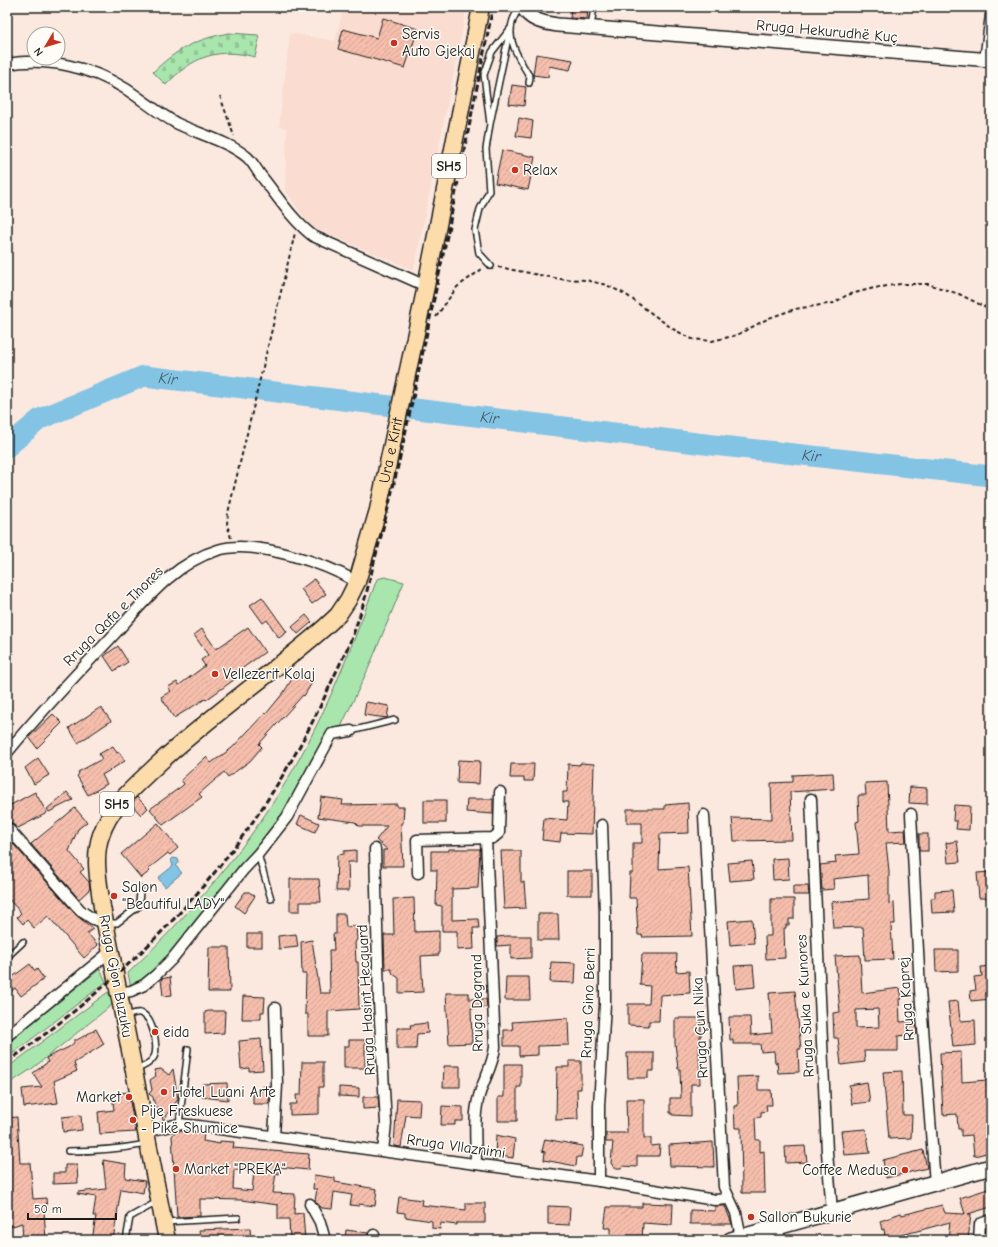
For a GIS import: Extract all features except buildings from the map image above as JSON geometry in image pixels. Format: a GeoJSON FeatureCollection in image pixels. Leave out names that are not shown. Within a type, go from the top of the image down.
{"type":"FeatureCollection","features":[{"type":"Feature","properties":{"kind":"main road","name":"SH5"},"geometry":{"type":"LineString","coordinates":[[426,286],[480,7]]}},
{"type":"Feature","properties":{"kind":"main road","name":"Ura e Kirit"},"geometry":{"type":"LineString","coordinates":[[359,579],[378,510],[426,286]]}},
{"type":"Feature","properties":{"kind":"main road","name":"Rruga Gjon Buzuku"},"geometry":{"type":"LineString","coordinates":[[167,1240],[160,1200],[146,1138],[98,878],[97,855],[100,836],[107,820],[116,806],[184,740],[324,628],[338,615],[359,579]]}},
{"type":"Feature","properties":{"kind":"main road"},"geometry":{"type":"LineString","coordinates":[[736,1238],[778,1233],[832,1211],[991,1167]]}},
{"type":"Feature","properties":{"kind":"street","name":"Rruga Hekurudhë Kuç"},"geometry":{"type":"LineString","coordinates":[[522,7],[536,20],[558,25],[988,60]]}},
{"type":"Feature","properties":{"kind":"street"},"geometry":{"type":"LineString","coordinates":[[988,60],[991,15]]}},
{"type":"Feature","properties":{"kind":"street"},"geometry":{"type":"LineString","coordinates":[[7,64],[23,61],[43,61],[64,65],[102,77],[125,89],[158,113],[196,132],[218,140],[247,157],[299,226],[313,236],[426,286]]}},
{"type":"Feature","properties":{"kind":"street","name":"Rruga Qafa e Thores"},"geometry":{"type":"LineString","coordinates":[[7,753],[34,719],[156,590],[196,559],[219,549],[235,547],[285,554],[359,579]]}},
{"type":"Feature","properties":{"kind":"street"},"geometry":{"type":"LineString","coordinates":[[120,993],[131,992],[144,985],[172,959],[287,817],[332,734],[351,731]]}},
{"type":"Feature","properties":{"kind":"street"},"geometry":{"type":"LineString","coordinates":[[418,873],[417,840],[486,839],[493,838],[499,833],[500,792]]}},
{"type":"Feature","properties":{"kind":"street","name":"Rruga Suka e Kunores"},"geometry":{"type":"LineString","coordinates":[[811,799],[827,1152],[832,1211]]}},
{"type":"Feature","properties":{"kind":"street","name":"Rruga Çun Nika"},"geometry":{"type":"LineString","coordinates":[[704,814],[724,1187],[736,1213],[736,1238]]}},
{"type":"Feature","properties":{"kind":"street","name":"Rruga Kaprej"},"geometry":{"type":"LineString","coordinates":[[911,814],[920,990],[935,1183]]}},
{"type":"Feature","properties":{"kind":"street","name":"Rruga Gino Berri"},"geometry":{"type":"LineString","coordinates":[[600,1181],[599,1106],[605,1004],[605,914],[602,825]]}},
{"type":"Feature","properties":{"kind":"street"},"geometry":{"type":"LineString","coordinates":[[7,827],[81,911],[93,919],[106,923]]}},
{"type":"Feature","properties":{"kind":"street","name":"Rruga Degrand"},"geometry":{"type":"LineString","coordinates":[[476,1164],[477,1106],[479,1095],[493,1061],[495,1047],[486,839]]}},
{"type":"Feature","properties":{"kind":"street","name":"Rruga Hasint Hecquard"},"geometry":{"type":"LineString","coordinates":[[375,848],[379,1002],[386,1124],[383,1151]]}},
{"type":"Feature","properties":{"kind":"street"},"geometry":{"type":"LineString","coordinates":[[7,1036],[111,951]]}},
{"type":"Feature","properties":{"kind":"street"},"geometry":{"type":"LineString","coordinates":[[274,1136],[277,1085],[275,1008]]}},
{"type":"Feature","properties":{"kind":"street","name":"Rruga Vllaznimi"},"geometry":{"type":"LineString","coordinates":[[146,1138],[179,1124],[600,1181],[715,1200],[728,1198]]}},
{"type":"Feature","properties":{"kind":"street"},"geometry":{"type":"LineString","coordinates":[[310,1204],[320,1222],[325,1240]]}},
{"type":"Feature","properties":{"kind":"street"},"geometry":{"type":"LineString","coordinates":[[980,1240],[980,1224],[991,1220]]}},
{"type":"Feature","properties":{"kind":"lane"},"geometry":{"type":"LineString","coordinates":[[491,266],[479,253],[475,230],[480,209],[489,191],[486,149],[510,29],[514,14],[522,7]]}},
{"type":"Feature","properties":{"kind":"lane"},"geometry":{"type":"LineString","coordinates":[[591,28],[594,7]]}},
{"type":"Feature","properties":{"kind":"lane"},"geometry":{"type":"LineString","coordinates":[[510,29],[518,58],[530,77],[529,83]]}},
{"type":"Feature","properties":{"kind":"lane"},"geometry":{"type":"LineString","coordinates":[[490,124],[484,75],[492,52],[510,29]]}},
{"type":"Feature","properties":{"kind":"lane"},"geometry":{"type":"LineString","coordinates":[[351,731],[395,720]]}},
{"type":"Feature","properties":{"kind":"lane"},"geometry":{"type":"LineString","coordinates":[[258,854],[271,899]]}},
{"type":"Feature","properties":{"kind":"lane"},"geometry":{"type":"LineString","coordinates":[[106,923],[118,923],[139,906],[140,889]]}},
{"type":"Feature","properties":{"kind":"lane"},"geometry":{"type":"LineString","coordinates":[[7,957],[23,942]]}},
{"type":"Feature","properties":{"kind":"lane"},"geometry":{"type":"LineString","coordinates":[[124,1016],[141,1013],[148,1017],[151,1022],[155,1043],[154,1056],[150,1062],[134,1070]]}},
{"type":"Feature","properties":{"kind":"lane"},"geometry":{"type":"LineString","coordinates":[[179,1124],[188,1049]]}},
{"type":"Feature","properties":{"kind":"lane"},"geometry":{"type":"LineString","coordinates":[[68,1151],[97,1151],[127,1148],[146,1138]]}},
{"type":"Feature","properties":{"kind":"lane"},"geometry":{"type":"LineString","coordinates":[[126,1240],[130,1217],[160,1200]]}},
{"type":"Feature","properties":{"kind":"lane"},"geometry":{"type":"LineString","coordinates":[[164,1222],[238,1218]]}},
{"type":"Feature","properties":{"kind":"path"},"geometry":{"type":"LineString","coordinates":[[220,96],[232,132]]}},
{"type":"Feature","properties":{"kind":"path"},"geometry":{"type":"LineString","coordinates":[[235,547],[227,524],[228,513],[293,236],[299,226]]}},
{"type":"Feature","properties":{"kind":"path"},"geometry":{"type":"LineString","coordinates":[[436,317],[457,287],[481,269],[491,266],[560,279],[586,280],[606,285],[625,294],[673,329],[692,339],[699,340],[712,341],[737,335],[769,318],[795,309],[834,302],[847,295],[874,288],[901,284],[928,284],[959,294],[991,310]]}},
{"type":"Feature","properties":{"kind":"shaded area"},"geometry":{"type":"Polygon","coordinates":[[[344,7],[467,7],[414,270],[311,227],[285,190],[287,128],[279,126],[290,33],[335,41],[344,7]]]}},
{"type":"Feature","properties":{"kind":"green space"},"geometry":{"type":"Polygon","coordinates":[[[229,33],[258,35],[259,39],[255,57],[229,53],[206,57],[186,67],[166,85],[153,72],[170,57],[188,46],[207,38],[229,33]]]}},
{"type":"Feature","properties":{"kind":"green space"},"geometry":{"type":"Polygon","coordinates":[[[385,577],[404,582],[369,667],[340,729],[328,731],[279,820],[152,975],[131,988],[128,973],[190,910],[209,888],[246,842],[279,793],[308,742],[334,689],[377,579],[385,577]]]}},
{"type":"Feature","properties":{"kind":"green space"},"geometry":{"type":"Polygon","coordinates":[[[100,969],[106,982],[7,1058],[7,1043],[100,969]]]}},
{"type":"Feature","properties":{"kind":"green space"},"geometry":{"type":"Polygon","coordinates":[[[108,992],[113,1004],[33,1068],[7,1085],[7,1068],[108,992]]]}},
{"type":"Feature","properties":{"kind":"water"},"geometry":{"type":"Polygon","coordinates":[[[173,858],[178,859],[179,862],[176,866],[182,873],[165,887],[158,878],[173,866],[171,860],[173,858]]]}},
{"type":"Feature","properties":{"kind":"waterway","name":"Kir"},"geometry":{"type":"LineString","coordinates":[[7,447],[40,419],[144,376],[713,445],[991,476]]}},
{"type":"Feature","properties":{"kind":"railway"},"geometry":{"type":"LineString","coordinates":[[7,1062],[60,1023],[109,982],[154,939],[196,894],[235,846],[270,795],[303,740],[345,654],[354,633],[364,602],[399,460],[434,300],[493,7]]}},
{"type":"Feature","properties":{"kind":"place","name":"Servis Auto Gjekaj"},"geometry":{"type":"Point","coordinates":[394,43]}},
{"type":"Feature","properties":{"kind":"place","name":"Relax"},"geometry":{"type":"Point","coordinates":[515,170]}},
{"type":"Feature","properties":{"kind":"place","name":"Vellezerit Kolaj"},"geometry":{"type":"Point","coordinates":[215,674]}},
{"type":"Feature","properties":{"kind":"place","name":"Salon \"Beautiful LADY\""},"geometry":{"type":"Point","coordinates":[114,896]}},
{"type":"Feature","properties":{"kind":"place","name":"eida"},"geometry":{"type":"Point","coordinates":[155,1032]}},
{"type":"Feature","properties":{"kind":"place","name":"Hotel Luani Arte"},"geometry":{"type":"Point","coordinates":[164,1092]}},
{"type":"Feature","properties":{"kind":"place","name":"Market"},"geometry":{"type":"Point","coordinates":[129,1097]}},
{"type":"Feature","properties":{"kind":"place","name":"Pije Freskuese - Pikë Shumice"},"geometry":{"type":"Point","coordinates":[133,1120]}},
{"type":"Feature","properties":{"kind":"place","name":"Market \"PREKA\""},"geometry":{"type":"Point","coordinates":[176,1169]}},
{"type":"Feature","properties":{"kind":"place","name":"Coffee Medusa"},"geometry":{"type":"Point","coordinates":[905,1170]}},
{"type":"Feature","properties":{"kind":"place","name":"Sallon Bukurie"},"geometry":{"type":"Point","coordinates":[751,1217]}}]}
